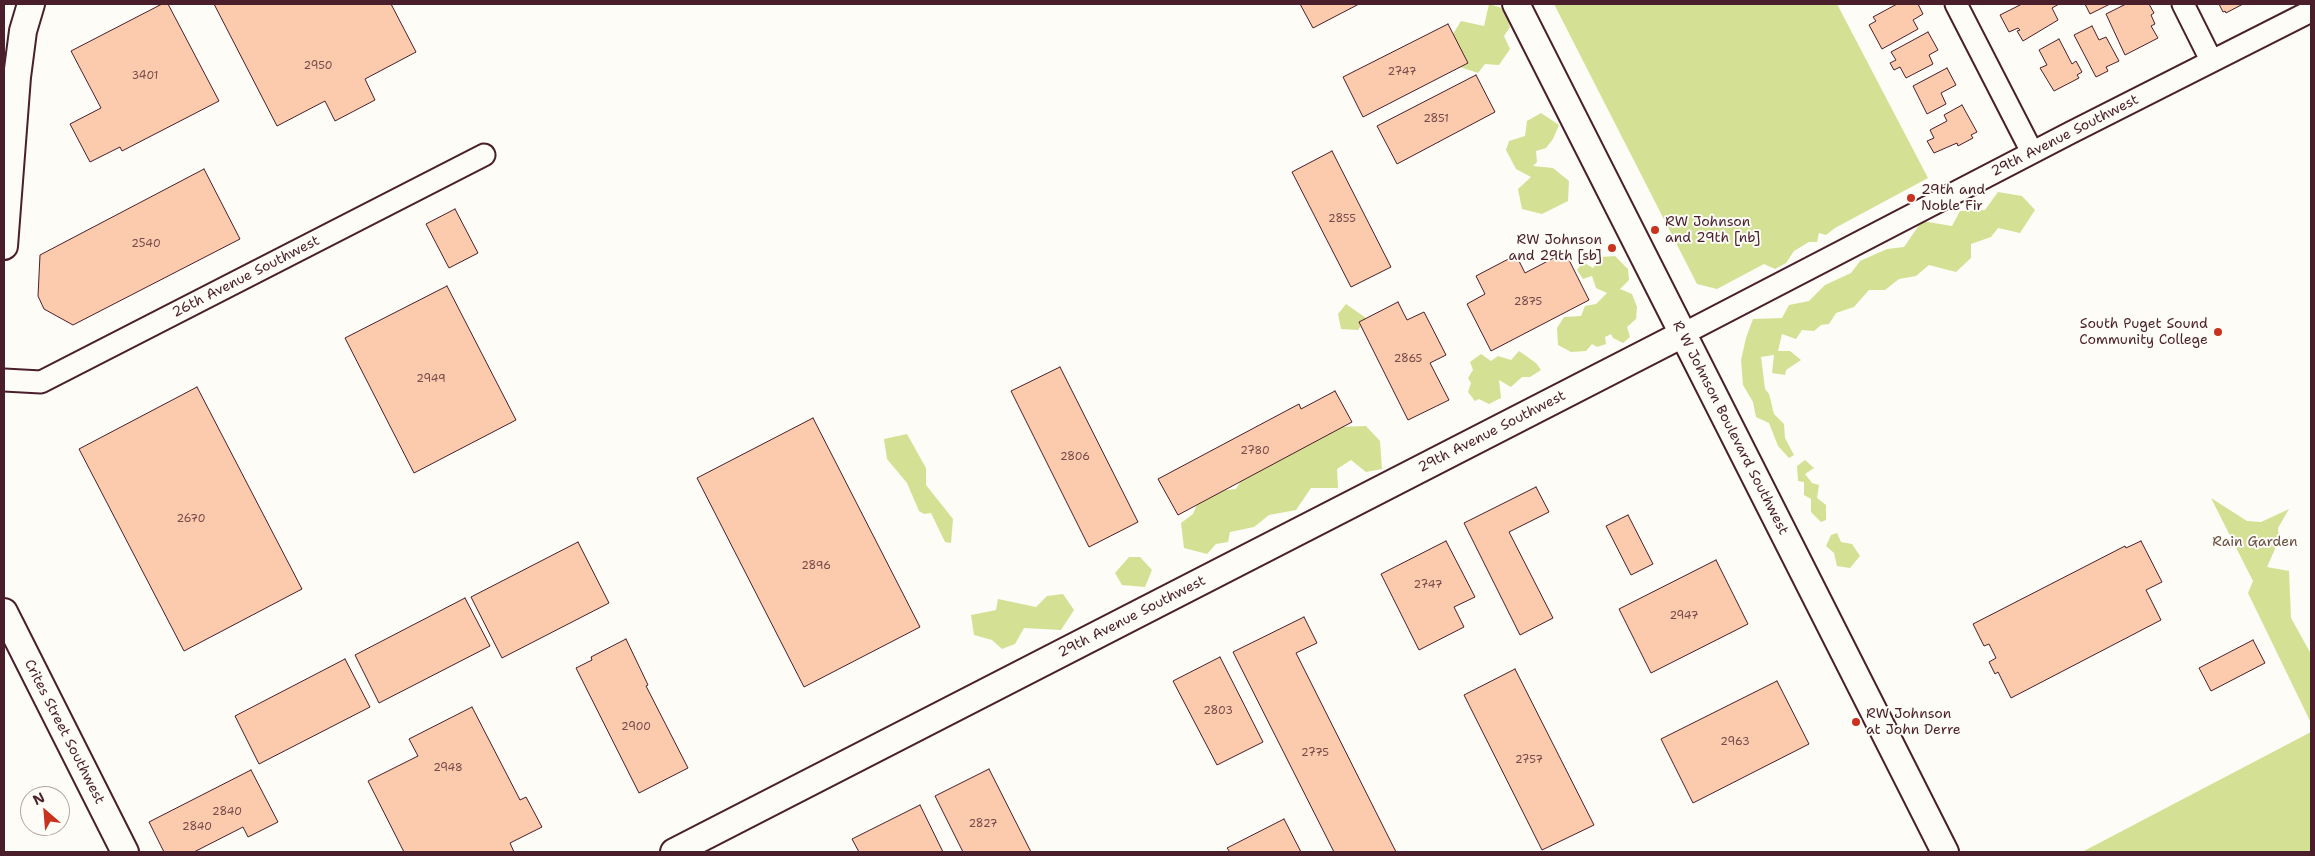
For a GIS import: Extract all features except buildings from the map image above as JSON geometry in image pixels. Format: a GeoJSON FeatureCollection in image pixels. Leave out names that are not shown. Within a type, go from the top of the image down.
{"type":"FeatureCollection","features":[{"type":"Feature","properties":{"kind":"street"},"geometry":{"type":"LineString","coordinates":[[4,246],[17,77],[23,31],[31,4]]}},
{"type":"Feature","properties":{"kind":"street","name":"R W Johnson Boulevard Southwest"},"geometry":{"type":"LineString","coordinates":[[1516,4],[1945,852]]}},
{"type":"Feature","properties":{"kind":"street"},"geometry":{"type":"LineString","coordinates":[[1956,4],[2032,152]]}},
{"type":"Feature","properties":{"kind":"street"},"geometry":{"type":"LineString","coordinates":[[2183,4],[2211,60]]}},
{"type":"Feature","properties":{"kind":"street","name":"29th Avenue Southwest"},"geometry":{"type":"LineString","coordinates":[[674,852],[1683,334],[2032,152],[2310,11]]}},
{"type":"Feature","properties":{"kind":"street","name":"26th Avenue Southwest"},"geometry":{"type":"LineString","coordinates":[[4,380],[41,382],[484,155]]}},
{"type":"Feature","properties":{"kind":"street","name":"Crites Street Southwest"},"geometry":{"type":"LineString","coordinates":[[4,612],[124,852]]}},
{"type":"Feature","properties":{"kind":"green space"},"geometry":{"type":"Polygon","coordinates":[[[1489,4],[1505,9],[1510,27],[1504,36],[1510,49],[1499,65],[1485,64],[1478,73],[1460,67],[1454,56],[1453,34],[1461,21],[1484,26],[1489,4]]]}},
{"type":"Feature","properties":{"kind":"green space"},"geometry":{"type":"Polygon","coordinates":[[[1554,4],[1837,4],[1928,178],[1835,228],[1826,235],[1819,233],[1817,242],[1809,242],[1794,251],[1786,263],[1775,269],[1764,264],[1717,289],[1697,284],[1554,4]]]}},
{"type":"Feature","properties":{"kind":"green space"},"geometry":{"type":"Polygon","coordinates":[[[1541,113],[1559,125],[1553,139],[1546,148],[1536,151],[1537,162],[1533,166],[1553,168],[1569,181],[1568,201],[1542,214],[1522,209],[1518,189],[1531,177],[1516,169],[1506,150],[1509,141],[1525,136],[1527,121],[1541,113]]]}},
{"type":"Feature","properties":{"kind":"green space"},"geometry":{"type":"Polygon","coordinates":[[[1998,192],[2022,196],[2035,210],[2020,233],[1998,228],[1991,237],[1971,244],[1971,258],[1956,272],[1929,265],[1916,276],[1899,279],[1885,290],[1869,290],[1854,307],[1836,313],[1829,324],[1821,325],[1814,331],[1802,330],[1796,339],[1782,334],[1778,351],[1790,351],[1801,360],[1786,370],[1785,375],[1772,373],[1774,355],[1761,357],[1765,389],[1769,394],[1774,414],[1784,424],[1785,438],[1794,455],[1789,458],[1778,446],[1769,423],[1756,417],[1753,402],[1743,385],[1741,360],[1753,319],[1782,318],[1789,305],[1809,301],[1825,285],[1851,273],[1860,261],[1887,249],[1904,247],[1922,221],[1952,226],[1960,211],[1985,210],[1998,192]]]}},
{"type":"Feature","properties":{"kind":"green space"},"geometry":{"type":"Polygon","coordinates":[[[1615,256],[1628,269],[1629,280],[1620,289],[1632,294],[1637,307],[1636,319],[1627,327],[1630,337],[1623,343],[1613,338],[1611,334],[1605,337],[1606,344],[1597,347],[1592,344],[1586,351],[1571,352],[1558,345],[1557,328],[1564,317],[1581,316],[1585,306],[1596,304],[1607,293],[1596,288],[1592,276],[1583,279],[1577,270],[1583,262],[1593,268],[1601,257],[1615,256]]]}},
{"type":"Feature","properties":{"kind":"green space"},"geometry":{"type":"Polygon","coordinates":[[[1346,304],[1366,318],[1358,330],[1341,329],[1338,314],[1346,304]]]}},
{"type":"Feature","properties":{"kind":"green space"},"geometry":{"type":"Polygon","coordinates":[[[1519,351],[1536,363],[1541,370],[1530,377],[1522,377],[1511,387],[1499,380],[1501,398],[1489,404],[1479,399],[1475,401],[1468,392],[1471,383],[1468,378],[1473,370],[1470,362],[1481,354],[1491,361],[1498,356],[1511,360],[1519,351]]]}},
{"type":"Feature","properties":{"kind":"green space"},"geometry":{"type":"Polygon","coordinates":[[[1366,426],[1380,441],[1382,469],[1366,472],[1351,460],[1337,469],[1338,488],[1311,488],[1296,510],[1269,515],[1254,527],[1230,532],[1228,542],[1216,544],[1207,554],[1184,548],[1181,523],[1193,514],[1205,492],[1236,489],[1251,464],[1282,446],[1318,440],[1336,427],[1366,426]]]}},
{"type":"Feature","properties":{"kind":"green space"},"geometry":{"type":"Polygon","coordinates":[[[907,434],[926,468],[926,485],[953,519],[951,543],[945,542],[931,513],[924,514],[919,511],[907,483],[887,459],[884,439],[907,434]]]}},
{"type":"Feature","properties":{"kind":"green space"},"geometry":{"type":"Polygon","coordinates":[[[1805,460],[1814,468],[1805,474],[1812,483],[1819,485],[1817,498],[1826,505],[1826,520],[1821,522],[1811,512],[1811,499],[1804,495],[1804,482],[1798,481],[1797,466],[1805,460]]]}},
{"type":"Feature","properties":{"kind":"green space","name":"Rain Garden"},"geometry":{"type":"Polygon","coordinates":[[[2211,498],[2247,521],[2261,522],[2289,509],[2278,528],[2279,540],[2267,567],[2289,571],[2291,618],[2311,654],[2311,723],[2248,593],[2253,581],[2211,498]]]}},
{"type":"Feature","properties":{"kind":"green space"},"geometry":{"type":"Polygon","coordinates":[[[1837,533],[1841,542],[1852,544],[1860,556],[1850,568],[1837,566],[1834,553],[1826,546],[1831,535],[1837,533]]]}},
{"type":"Feature","properties":{"kind":"green space"},"geometry":{"type":"Polygon","coordinates":[[[1129,557],[1140,557],[1152,570],[1145,587],[1122,585],[1115,573],[1129,557]]]}},
{"type":"Feature","properties":{"kind":"green space"},"geometry":{"type":"Polygon","coordinates":[[[1063,594],[1074,610],[1061,630],[1024,628],[1015,644],[1002,649],[992,640],[974,635],[971,615],[996,610],[998,599],[1036,607],[1047,596],[1063,594]]]}},
{"type":"Feature","properties":{"kind":"green space"},"geometry":{"type":"Polygon","coordinates":[[[2311,732],[2311,852],[2082,852],[2311,732]]]}},
{"type":"Feature","properties":{"kind":"place","name":"29th and Noble Fir"},"geometry":{"type":"Point","coordinates":[1911,198]}},
{"type":"Feature","properties":{"kind":"place","name":"RW Johnson and 29th [nb]"},"geometry":{"type":"Point","coordinates":[1655,230]}},
{"type":"Feature","properties":{"kind":"place","name":"RW Johnson and 29th [sb]"},"geometry":{"type":"Point","coordinates":[1612,248]}},
{"type":"Feature","properties":{"kind":"place","name":"South Puget Sound Community College"},"geometry":{"type":"Point","coordinates":[2218,332]}},
{"type":"Feature","properties":{"kind":"place","name":"RW Johnson at John Derre"},"geometry":{"type":"Point","coordinates":[1856,722]}}]}
